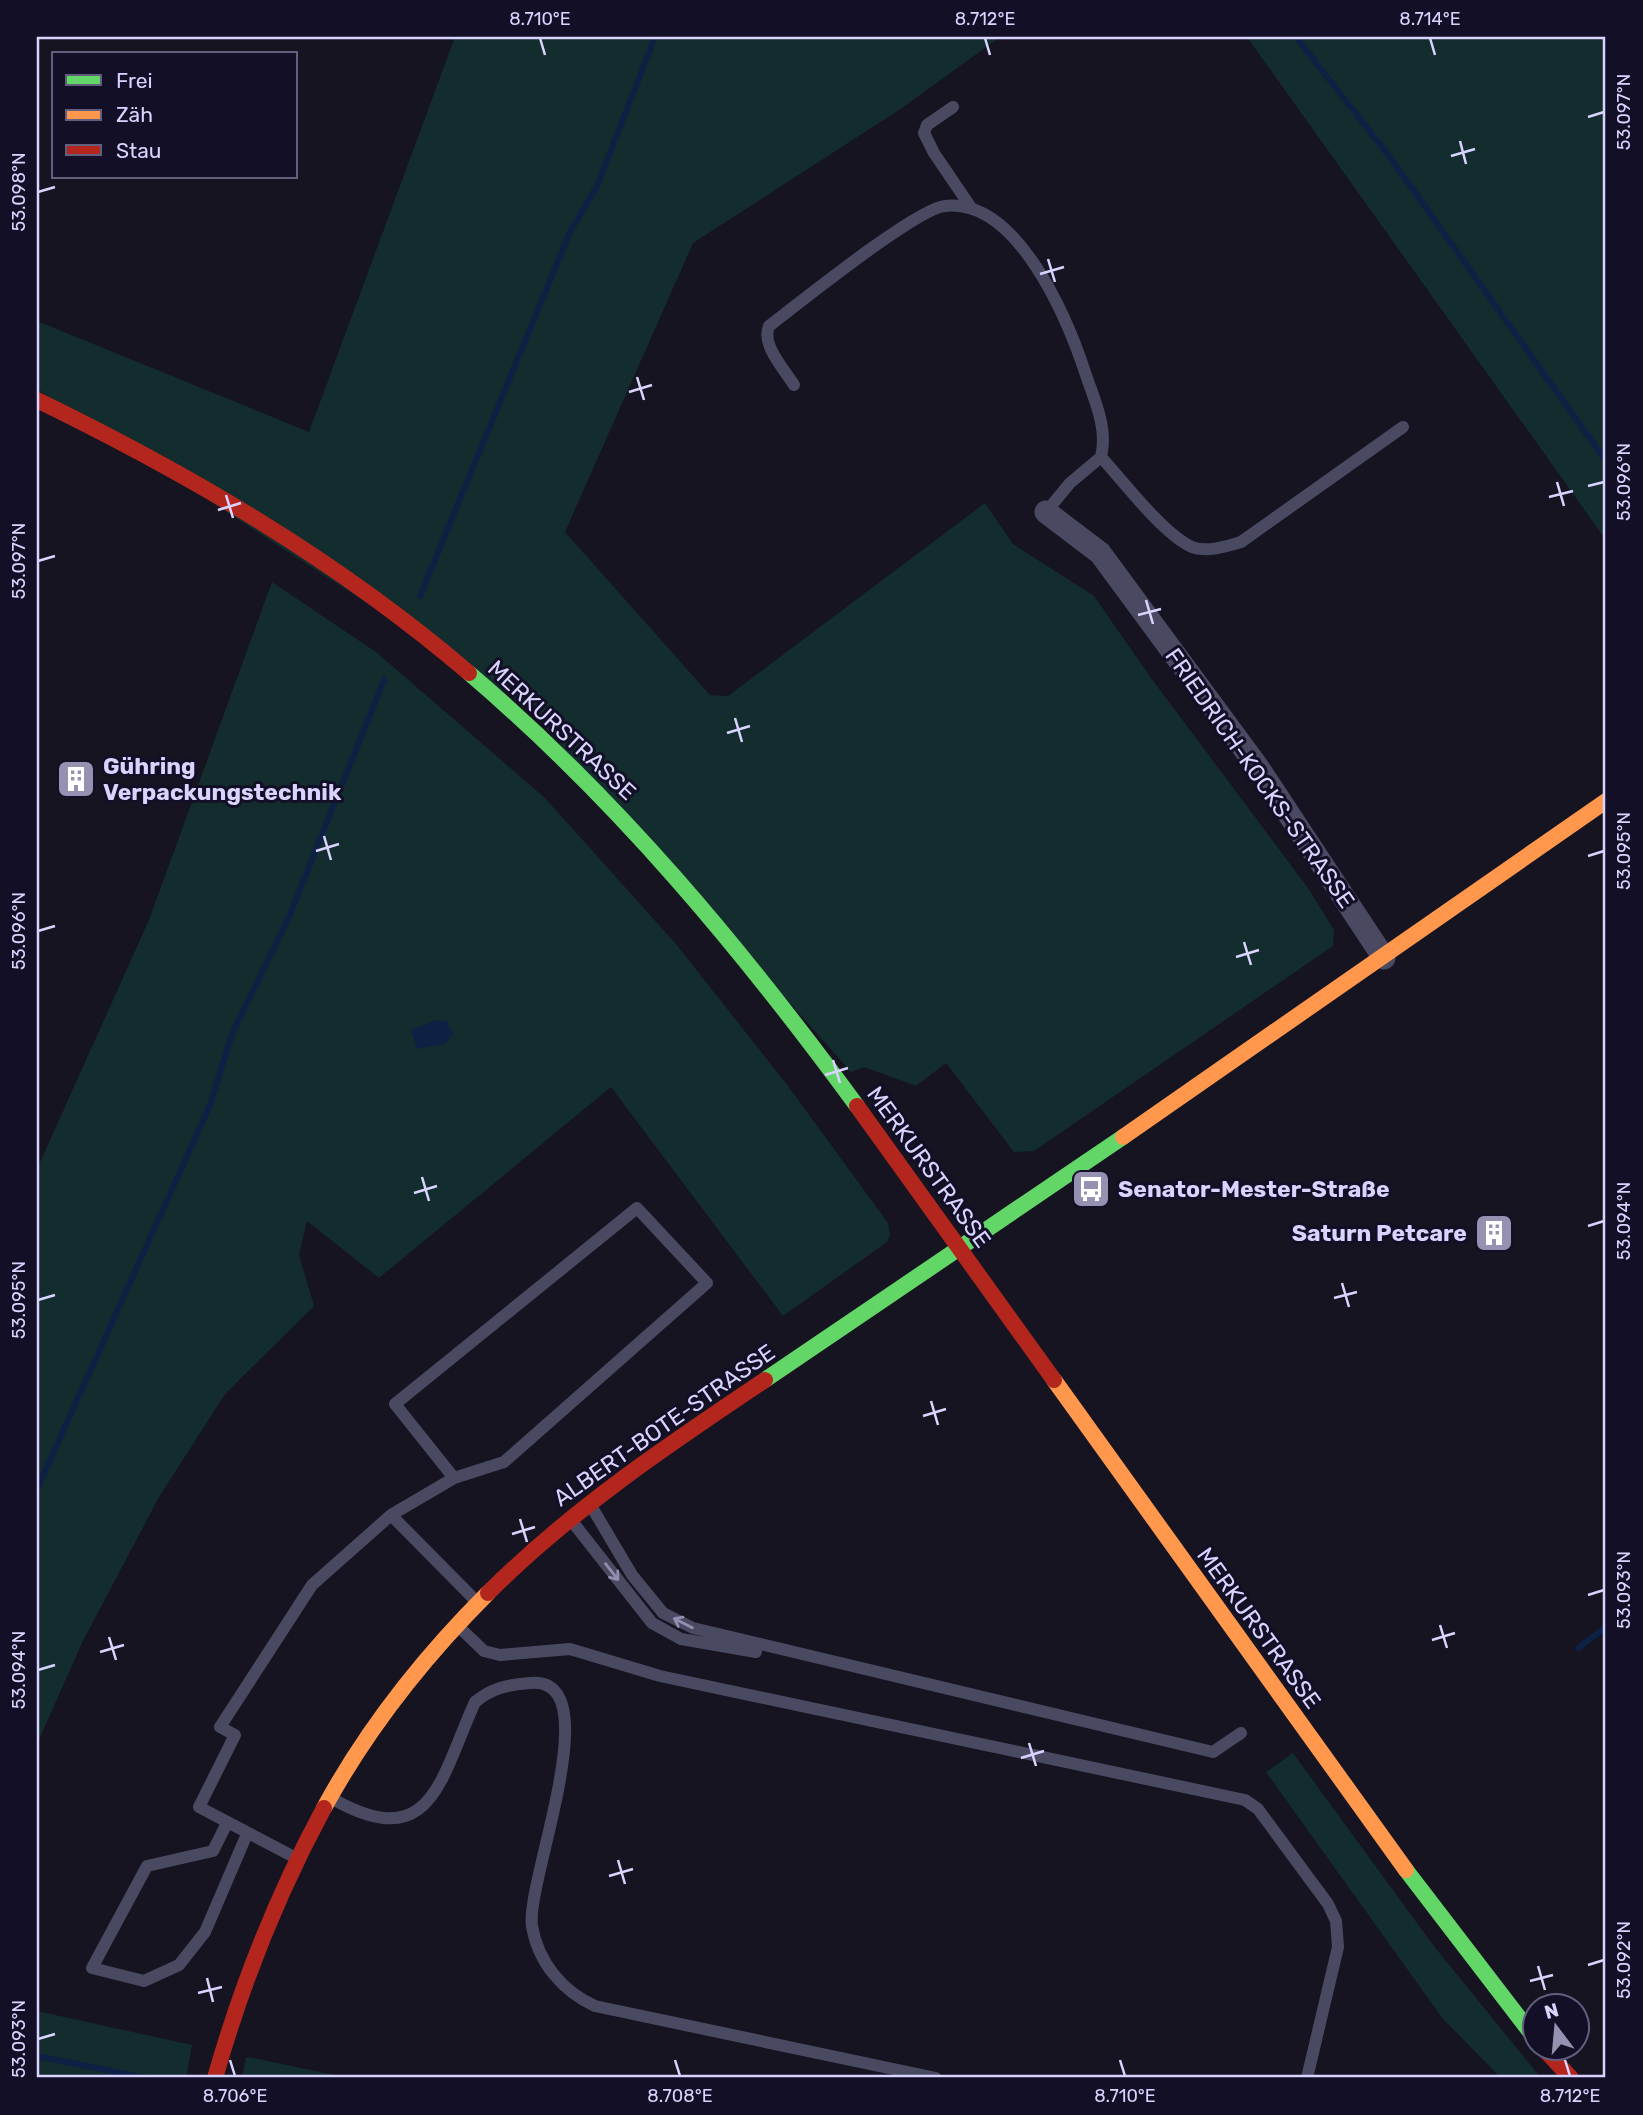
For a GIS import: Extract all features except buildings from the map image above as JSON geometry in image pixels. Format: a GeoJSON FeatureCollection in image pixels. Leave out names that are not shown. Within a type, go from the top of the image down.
{"type":"FeatureCollection","features":[{"type":"Feature","properties":{"kind":"street","name":"MERKURSTRASSE"},"geometry":{"type":"LineString","coordinates":[[37,401],[197,482],[325,562],[440,649],[516,714],[625,821],[713,919],[837,1079],[1398,1859],[1472,1960],[1520,2019]]}},
{"type":"Feature","properties":{"kind":"street","name":"FRIEDRICH-KOCKS-STRASSE"},"geometry":{"type":"LineString","coordinates":[[1046,512],[1100,553],[1257,766],[1384,958]]}},
{"type":"Feature","properties":{"kind":"street"},"geometry":{"type":"LineString","coordinates":[[960,1248],[1384,958],[1606,801]]}},
{"type":"Feature","properties":{"kind":"street","name":"ALBERT-BOTE-STRASSE"},"geometry":{"type":"LineString","coordinates":[[215,2078],[243,1981],[296,1858],[330,1797],[401,1694],[457,1625],[514,1567],[570,1518],[693,1427],[960,1248]]}},
{"type":"Feature","properties":{"kind":"street"},"geometry":{"type":"LineString","coordinates":[[1556,2062],[1571,2078]]}},
{"type":"Feature","properties":{"kind":"lane"},"geometry":{"type":"LineString","coordinates":[[953,107],[927,125],[924,133],[934,153],[972,209]]}},
{"type":"Feature","properties":{"kind":"lane"},"geometry":{"type":"LineString","coordinates":[[794,385],[768,342],[766,333],[769,326],[882,242],[934,208],[953,206],[972,209],[1000,226],[1034,263],[1051,287],[1073,335],[1104,430],[1101,457],[1070,483],[1046,512]]}},
{"type":"Feature","properties":{"kind":"lane"},"geometry":{"type":"LineString","coordinates":[[1101,457],[1171,531],[1192,547],[1223,547],[1241,542],[1403,427]]}},
{"type":"Feature","properties":{"kind":"lane"},"geometry":{"type":"LineString","coordinates":[[296,1858],[199,1807],[235,1735],[220,1727],[312,1585],[391,1515],[454,1478],[504,1462],[707,1283],[637,1208],[394,1404],[454,1478]]}},
{"type":"Feature","properties":{"kind":"lane"},"geometry":{"type":"LineString","coordinates":[[590,1504],[632,1575],[663,1613],[693,1628],[1213,1752],[1241,1732]]}},
{"type":"Feature","properties":{"kind":"lane"},"geometry":{"type":"LineString","coordinates":[[391,1515],[478,1604]]}},
{"type":"Feature","properties":{"kind":"lane"},"geometry":{"type":"LineString","coordinates":[[570,1518],[652,1623],[681,1639],[867,1671]]}},
{"type":"Feature","properties":{"kind":"lane"},"geometry":{"type":"LineString","coordinates":[[457,1625],[484,1651],[500,1655],[570,1649],[660,1676],[1245,1800],[1258,1808],[1328,1905],[1336,1921],[1338,1947],[1307,2078]]}},
{"type":"Feature","properties":{"kind":"lane"},"geometry":{"type":"LineString","coordinates":[[330,1797],[358,1814],[379,1820],[401,1819],[421,1810],[433,1796],[475,1702],[487,1692],[503,1686],[537,1682],[548,1684],[564,1702],[567,1736],[531,1911],[538,1948],[563,1986],[595,2006],[936,2078]]}},
{"type":"Feature","properties":{"kind":"lane"},"geometry":{"type":"LineString","coordinates":[[227,1823],[213,1851],[148,1866],[92,1968],[144,1981],[179,1965],[205,1933],[247,1834]]}},
{"type":"Feature","properties":{"kind":"green space"},"geometry":{"type":"Polygon","coordinates":[[[455,37],[1000,37],[902,108],[693,243],[565,532],[710,695],[728,696],[985,503],[1013,544],[1094,596],[1151,678],[1308,888],[1334,930],[1333,946],[1034,1151],[1014,1152],[946,1063],[916,1086],[864,1067],[851,1072],[526,706],[37,389],[37,321],[309,432],[455,37]]]}},
{"type":"Feature","properties":{"kind":"green space"},"geometry":{"type":"Polygon","coordinates":[[[1247,37],[1606,37],[1606,540],[1247,37]]]}},
{"type":"Feature","properties":{"kind":"green space"},"geometry":{"type":"Polygon","coordinates":[[[272,582],[376,652],[545,798],[676,944],[788,1086],[888,1223],[890,1235],[887,1242],[783,1316],[611,1087],[379,1278],[307,1221],[299,1255],[314,1306],[225,1394],[159,1497],[83,1641],[37,1744],[37,1169],[149,920],[272,582]]]}},
{"type":"Feature","properties":{"kind":"green space"},"geometry":{"type":"Polygon","coordinates":[[[1293,1753],[1433,1945],[1520,2052],[1520,2062],[1528,2062],[1541,2078],[1501,2078],[1443,2019],[1266,1772],[1293,1753]]]}},
{"type":"Feature","properties":{"kind":"green space"},"geometry":{"type":"Polygon","coordinates":[[[37,2011],[192,2045],[186,2078],[37,2078],[37,2011]]]}},
{"type":"Feature","properties":{"kind":"green space"},"geometry":{"type":"Polygon","coordinates":[[[246,2057],[253,2058],[349,2078],[242,2078],[246,2057]]]}},
{"type":"Feature","properties":{"kind":"water"},"geometry":{"type":"Polygon","coordinates":[[[436,1020],[447,1021],[453,1033],[445,1044],[417,1049],[411,1030],[436,1020]]]}},
{"type":"Feature","properties":{"kind":"waterway"},"geometry":{"type":"LineString","coordinates":[[420,596],[570,232],[597,186],[655,37]]}},
{"type":"Feature","properties":{"kind":"waterway"},"geometry":{"type":"LineString","coordinates":[[1296,37],[1389,156],[1606,461]]}},
{"type":"Feature","properties":{"kind":"waterway"},"geometry":{"type":"LineString","coordinates":[[37,1489],[210,1105],[232,1034],[288,919],[384,680]]}},
{"type":"Feature","properties":{"kind":"waterway"},"geometry":{"type":"LineString","coordinates":[[1578,1648],[1606,1627]]}},
{"type":"Feature","properties":{"kind":"waterway"},"geometry":{"type":"LineString","coordinates":[[37,2056],[146,2078]]}},
{"type":"Feature","properties":{"kind":"traffic: fast"},"geometry":{"type":"LineString","coordinates":[[469,673],[524,722],[627,824],[723,933],[857,1106]]}},
{"type":"Feature","properties":{"kind":"traffic: fast"},"geometry":{"type":"LineString","coordinates":[[765,1380],[1123,1137]]}},
{"type":"Feature","properties":{"kind":"traffic: fast"},"geometry":{"type":"LineString","coordinates":[[1406,1870],[1520,2019]]}},
{"type":"Feature","properties":{"kind":"traffic: slow"},"geometry":{"type":"LineString","coordinates":[[1123,1137],[1606,801]]}},
{"type":"Feature","properties":{"kind":"traffic: slow"},"geometry":{"type":"LineString","coordinates":[[1054,1380],[1406,1870]]}},
{"type":"Feature","properties":{"kind":"traffic: slow"},"geometry":{"type":"LineString","coordinates":[[324,1808],[359,1750],[398,1694],[488,1593]]}},
{"type":"Feature","properties":{"kind":"traffic: jam"},"geometry":{"type":"LineString","coordinates":[[37,400],[151,459],[262,523],[368,594],[469,673]]}},
{"type":"Feature","properties":{"kind":"traffic: jam"},"geometry":{"type":"LineString","coordinates":[[857,1106],[1054,1380]]}},
{"type":"Feature","properties":{"kind":"traffic: jam"},"geometry":{"type":"LineString","coordinates":[[488,1593],[587,1506],[765,1380]]}},
{"type":"Feature","properties":{"kind":"traffic: jam"},"geometry":{"type":"LineString","coordinates":[[215,2078],[262,1940],[324,1808]]}},
{"type":"Feature","properties":{"kind":"traffic: jam"},"geometry":{"type":"LineString","coordinates":[[1556,2062],[1571,2078]]}},
{"type":"Feature","properties":{"kind":"place","name":"Gühring Verpackungstechnik"},"geometry":{"type":"Point","coordinates":[76,779]}},
{"type":"Feature","properties":{"kind":"place","name":"Senator-Mester-Straße"},"geometry":{"type":"Point","coordinates":[1091,1189]}},
{"type":"Feature","properties":{"kind":"place","name":"Saturn Petcare"},"geometry":{"type":"Point","coordinates":[1494,1233]}}]}
